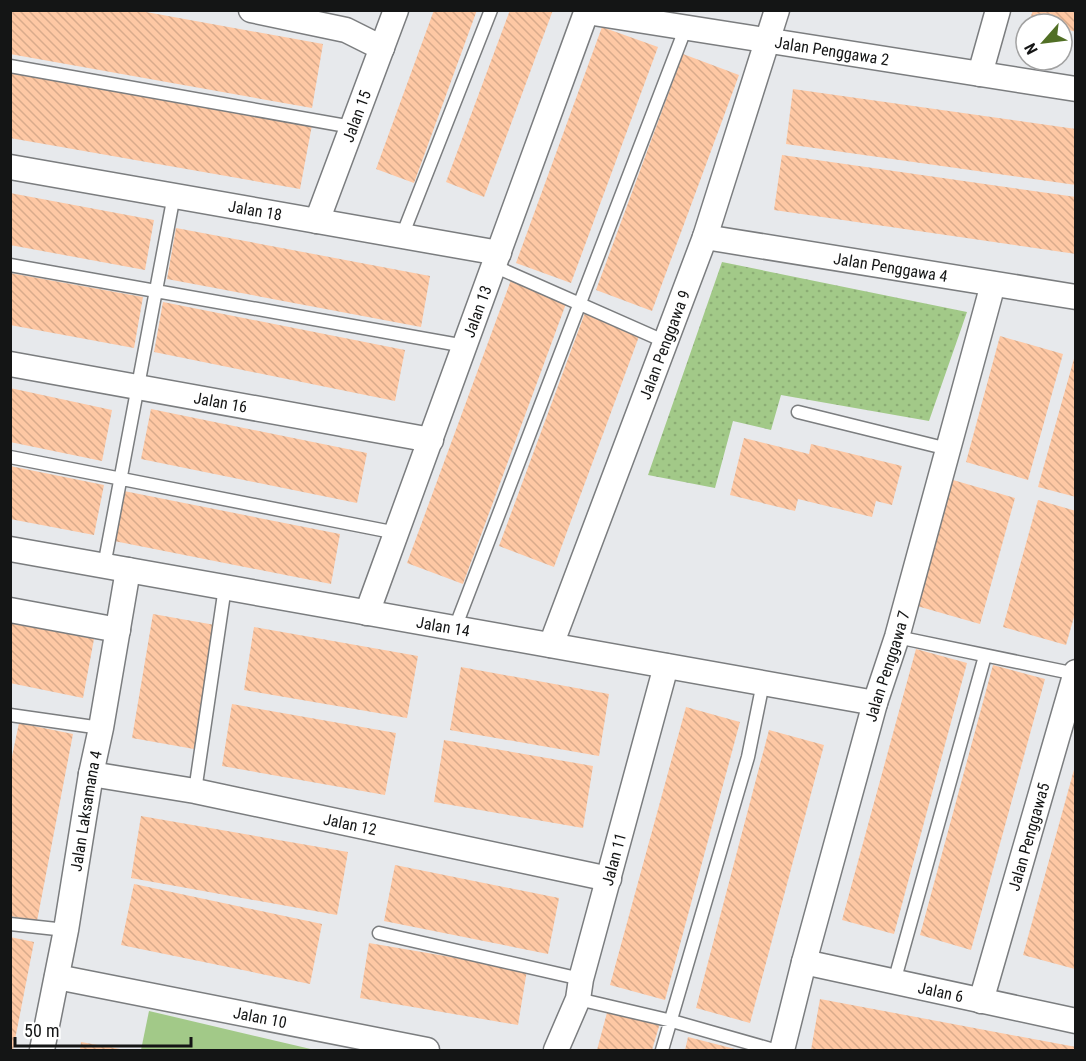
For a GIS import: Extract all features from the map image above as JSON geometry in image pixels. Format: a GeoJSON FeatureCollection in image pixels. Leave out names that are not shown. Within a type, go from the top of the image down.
{"type":"FeatureCollection","features":[{"type":"Feature","properties":{"kind":"street"},"geometry":{"type":"LineString","coordinates":[[251,10],[285,13],[346,30],[382,48]]}},
{"type":"Feature","properties":{"kind":"street","name":"Jalan 15"},"geometry":{"type":"LineString","coordinates":[[317,221],[396,10]]}},
{"type":"Feature","properties":{"kind":"street","name":"Jalan Penggawa 9"},"geometry":{"type":"LineString","coordinates":[[551,645],[705,237],[777,10]]}},
{"type":"Feature","properties":{"kind":"street"},"geometry":{"type":"LineString","coordinates":[[981,74],[998,10]]}},
{"type":"Feature","properties":{"kind":"street","name":"Jalan Penggawa 2"},"geometry":{"type":"LineString","coordinates":[[587,11],[1076,88]]}},
{"type":"Feature","properties":{"kind":"street","name":"Jalan 13"},"geometry":{"type":"LineString","coordinates":[[368,613],[587,11]]}},
{"type":"Feature","properties":{"kind":"street","name":"Jalan 18"},"geometry":{"type":"LineString","coordinates":[[10,166],[402,236],[496,260]]}},
{"type":"Feature","properties":{"kind":"street","name":"Jalan Penggawa 4"},"geometry":{"type":"LineString","coordinates":[[705,237],[1076,297]]}},
{"type":"Feature","properties":{"kind":"street","name":"Jalan Penggawa 7"},"geometry":{"type":"LineString","coordinates":[[782,1050],[875,703],[897,637],[993,284]]}},
{"type":"Feature","properties":{"kind":"street","name":"Jalan 16"},"geometry":{"type":"LineString","coordinates":[[10,364],[431,440]]}},
{"type":"Feature","properties":{"kind":"street","name":"Jalan 14"},"geometry":{"type":"LineString","coordinates":[[10,549],[875,703]]}},
{"type":"Feature","properties":{"kind":"street","name":"Jalan Laksamana 4"},"geometry":{"type":"LineString","coordinates":[[42,1050],[66,930],[91,774],[128,570]]}},
{"type":"Feature","properties":{"kind":"street"},"geometry":{"type":"LineString","coordinates":[[10,610],[118,630]]}},
{"type":"Feature","properties":{"kind":"street","name":"Jalan 11"},"geometry":{"type":"LineString","coordinates":[[556,1050],[580,989],[666,666]]}},
{"type":"Feature","properties":{"kind":"street","name":"Jalan Penggawa5"},"geometry":{"type":"LineString","coordinates":[[981,1001],[1075,674]]}},
{"type":"Feature","properties":{"kind":"street","name":"Jalan 12"},"geometry":{"type":"LineString","coordinates":[[91,774],[195,790],[609,879]]}},
{"type":"Feature","properties":{"kind":"street","name":"Jalan 6"},"geometry":{"type":"LineString","coordinates":[[804,962],[1076,1021]]}},
{"type":"Feature","properties":{"kind":"street","name":"Jalan 10"},"geometry":{"type":"LineString","coordinates":[[57,977],[427,1050]]}},
{"type":"Feature","properties":{"kind":"lane"},"geometry":{"type":"LineString","coordinates":[[402,236],[491,10]]}},
{"type":"Feature","properties":{"kind":"lane"},"geometry":{"type":"LineString","coordinates":[[455,628],[686,27]]}},
{"type":"Feature","properties":{"kind":"lane"},"geometry":{"type":"LineString","coordinates":[[10,66],[352,127]]}},
{"type":"Feature","properties":{"kind":"lane"},"geometry":{"type":"LineString","coordinates":[[104,566],[174,195]]}},
{"type":"Feature","properties":{"kind":"lane"},"geometry":{"type":"LineString","coordinates":[[496,260],[580,304],[666,342]]}},
{"type":"Feature","properties":{"kind":"lane"},"geometry":{"type":"LineString","coordinates":[[10,265],[465,346]]}},
{"type":"Feature","properties":{"kind":"lane"},"geometry":{"type":"LineString","coordinates":[[798,412],[948,449]]}},
{"type":"Feature","properties":{"kind":"lane"},"geometry":{"type":"LineString","coordinates":[[10,457],[397,533]]}},
{"type":"Feature","properties":{"kind":"lane"},"geometry":{"type":"LineString","coordinates":[[195,790],[225,587]]}},
{"type":"Feature","properties":{"kind":"lane"},"geometry":{"type":"LineString","coordinates":[[897,637],[1075,674]]}},
{"type":"Feature","properties":{"kind":"lane"},"geometry":{"type":"LineString","coordinates":[[894,982],[986,656]]}},
{"type":"Feature","properties":{"kind":"lane"},"geometry":{"type":"LineString","coordinates":[[662,1050],[748,757],[763,683]]}},
{"type":"Feature","properties":{"kind":"lane"},"geometry":{"type":"LineString","coordinates":[[10,715],[101,728]]}},
{"type":"Feature","properties":{"kind":"lane"},"geometry":{"type":"LineString","coordinates":[[10,924],[66,930]]}},
{"type":"Feature","properties":{"kind":"lane"},"geometry":{"type":"LineString","coordinates":[[379,933],[580,989],[672,1021],[774,1050]]}},
{"type":"Feature","properties":{"kind":"green space"},"geometry":{"type":"Polygon","coordinates":[[[722,262],[967,312],[929,421],[781,395],[771,430],[733,421],[715,488],[648,475],[722,262]]]}},
{"type":"Feature","properties":{"kind":"green space"},"geometry":{"type":"Polygon","coordinates":[[[149,1011],[315,1050],[141,1050],[149,1011]]]}},
{"type":"Feature","properties":{"kind":"building"},"geometry":{"type":"Polygon","coordinates":[[[10,10],[135,10],[323,44],[312,108],[10,54],[10,10]]]}},
{"type":"Feature","properties":{"kind":"building"},"geometry":{"type":"Polygon","coordinates":[[[434,10],[477,10],[414,183],[376,169],[434,10]]]}},
{"type":"Feature","properties":{"kind":"building"},"geometry":{"type":"Polygon","coordinates":[[[510,10],[553,10],[484,197],[446,182],[510,10]]]}},
{"type":"Feature","properties":{"kind":"building"},"geometry":{"type":"Polygon","coordinates":[[[1033,10],[1076,10],[1076,32],[1074,31],[1074,12],[1032,12],[1033,10]]]}},
{"type":"Feature","properties":{"kind":"building"},"geometry":{"type":"Polygon","coordinates":[[[602,27],[658,47],[571,283],[516,263],[602,27]]]}},
{"type":"Feature","properties":{"kind":"building"},"geometry":{"type":"Polygon","coordinates":[[[683,54],[739,75],[652,311],[596,290],[683,54]]]}},
{"type":"Feature","properties":{"kind":"building"},"geometry":{"type":"Polygon","coordinates":[[[10,72],[312,125],[300,189],[10,138],[10,72]]]}},
{"type":"Feature","properties":{"kind":"building"},"geometry":{"type":"Polygon","coordinates":[[[793,89],[1076,129],[1076,185],[786,144],[793,89]]]}},
{"type":"Feature","properties":{"kind":"building"},"geometry":{"type":"Polygon","coordinates":[[[782,155],[1076,197],[1076,254],[774,210],[782,155]]]}},
{"type":"Feature","properties":{"kind":"building"},"geometry":{"type":"Polygon","coordinates":[[[10,193],[154,220],[145,270],[10,245],[10,193]]]}},
{"type":"Feature","properties":{"kind":"building"},"geometry":{"type":"Polygon","coordinates":[[[176,228],[430,276],[421,327],[167,279],[176,228]]]}},
{"type":"Feature","properties":{"kind":"building"},"geometry":{"type":"Polygon","coordinates":[[[10,273],[143,297],[134,348],[10,325],[10,273]]]}},
{"type":"Feature","properties":{"kind":"building"},"geometry":{"type":"Polygon","coordinates":[[[511,280],[567,301],[463,584],[407,563],[511,280]]]}},
{"type":"Feature","properties":{"kind":"building"},"geometry":{"type":"Polygon","coordinates":[[[163,302],[405,350],[395,401],[154,352],[163,302]]]}},
{"type":"Feature","properties":{"kind":"building"},"geometry":{"type":"Polygon","coordinates":[[[586,310],[641,331],[554,567],[499,546],[586,310]]]}},
{"type":"Feature","properties":{"kind":"building"},"geometry":{"type":"Polygon","coordinates":[[[1000,336],[1063,354],[1028,480],[966,462],[1000,336]]]}},
{"type":"Feature","properties":{"kind":"building"},"geometry":{"type":"Polygon","coordinates":[[[1076,355],[1076,497],[1038,487],[1076,355]]]}},
{"type":"Feature","properties":{"kind":"building"},"geometry":{"type":"Polygon","coordinates":[[[10,388],[112,410],[102,461],[10,442],[10,388]]]}},
{"type":"Feature","properties":{"kind":"building"},"geometry":{"type":"Polygon","coordinates":[[[151,409],[367,453],[357,503],[141,459],[151,409]]]}},
{"type":"Feature","properties":{"kind":"building"},"geometry":{"type":"Polygon","coordinates":[[[744,438],[809,454],[811,444],[902,466],[892,505],[876,501],[872,517],[798,499],[795,511],[730,495],[744,438]]]}},
{"type":"Feature","properties":{"kind":"building"},"geometry":{"type":"Polygon","coordinates":[[[10,466],[104,485],[94,535],[10,519],[10,466]]]}},
{"type":"Feature","properties":{"kind":"building"},"geometry":{"type":"Polygon","coordinates":[[[953,480],[1015,498],[980,624],[917,606],[953,480]]]}},
{"type":"Feature","properties":{"kind":"building"},"geometry":{"type":"Polygon","coordinates":[[[124,491],[340,534],[331,584],[114,541],[124,491]]]}},
{"type":"Feature","properties":{"kind":"building"},"geometry":{"type":"Polygon","coordinates":[[[1038,500],[1076,511],[1076,610],[1066,645],[1003,627],[1038,500]]]}},
{"type":"Feature","properties":{"kind":"building"},"geometry":{"type":"Polygon","coordinates":[[[153,614],[215,625],[194,749],[132,738],[153,614]]]}},
{"type":"Feature","properties":{"kind":"building"},"geometry":{"type":"Polygon","coordinates":[[[10,622],[94,639],[83,698],[10,683],[10,622]]]}},
{"type":"Feature","properties":{"kind":"building"},"geometry":{"type":"Polygon","coordinates":[[[254,627],[418,656],[407,718],[244,690],[254,627]]]}},
{"type":"Feature","properties":{"kind":"building"},"geometry":{"type":"Polygon","coordinates":[[[916,649],[967,663],[894,934],[842,920],[916,649]]]}},
{"type":"Feature","properties":{"kind":"building"},"geometry":{"type":"Polygon","coordinates":[[[993,665],[1045,679],[971,950],[920,935],[993,665]]]}},
{"type":"Feature","properties":{"kind":"building"},"geometry":{"type":"Polygon","coordinates":[[[461,667],[609,694],[599,756],[450,730],[461,667]]]}},
{"type":"Feature","properties":{"kind":"building"},"geometry":{"type":"Polygon","coordinates":[[[232,704],[396,733],[385,795],[222,766],[232,704]]]}},
{"type":"Feature","properties":{"kind":"building"},"geometry":{"type":"Polygon","coordinates":[[[686,707],[740,722],[665,1000],[610,985],[686,707]]]}},
{"type":"Feature","properties":{"kind":"building"},"geometry":{"type":"Polygon","coordinates":[[[19,723],[73,734],[37,921],[10,916],[10,766],[19,723]]]}},
{"type":"Feature","properties":{"kind":"building"},"geometry":{"type":"Polygon","coordinates":[[[769,730],[824,745],[750,1023],[696,1008],[769,730]]]}},
{"type":"Feature","properties":{"kind":"building"},"geometry":{"type":"Polygon","coordinates":[[[444,740],[593,766],[583,828],[434,802],[444,740]]]}},
{"type":"Feature","properties":{"kind":"building"},"geometry":{"type":"Polygon","coordinates":[[[1076,766],[1075,969],[1023,955],[1076,766]]]}},
{"type":"Feature","properties":{"kind":"building"},"geometry":{"type":"Polygon","coordinates":[[[141,816],[348,852],[337,915],[131,878],[141,816]]]}},
{"type":"Feature","properties":{"kind":"building"},"geometry":{"type":"Polygon","coordinates":[[[395,865],[559,898],[548,954],[384,921],[395,865]]]}},
{"type":"Feature","properties":{"kind":"building"},"geometry":{"type":"Polygon","coordinates":[[[134,884],[322,924],[310,984],[121,945],[134,884]]]}},
{"type":"Feature","properties":{"kind":"building"},"geometry":{"type":"Polygon","coordinates":[[[10,937],[34,942],[13,1050],[10,1050],[10,937]]]}},
{"type":"Feature","properties":{"kind":"building"},"geometry":{"type":"Polygon","coordinates":[[[369,943],[527,970],[518,1025],[360,998],[369,943]]]}},
{"type":"Feature","properties":{"kind":"building"},"geometry":{"type":"Polygon","coordinates":[[[820,999],[1076,1047],[1076,1050],[811,1050],[820,999]]]}},
{"type":"Feature","properties":{"kind":"building"},"geometry":{"type":"Polygon","coordinates":[[[608,1009],[660,1023],[652,1050],[597,1050],[608,1009]]]}},
{"type":"Feature","properties":{"kind":"building"},"geometry":{"type":"Polygon","coordinates":[[[688,1037],[739,1050],[685,1050],[688,1037]]]}},
{"type":"Feature","properties":{"kind":"building"},"geometry":{"type":"Polygon","coordinates":[[[81,1042],[120,1049],[120,1050],[80,1050],[81,1042]]]}}]}
